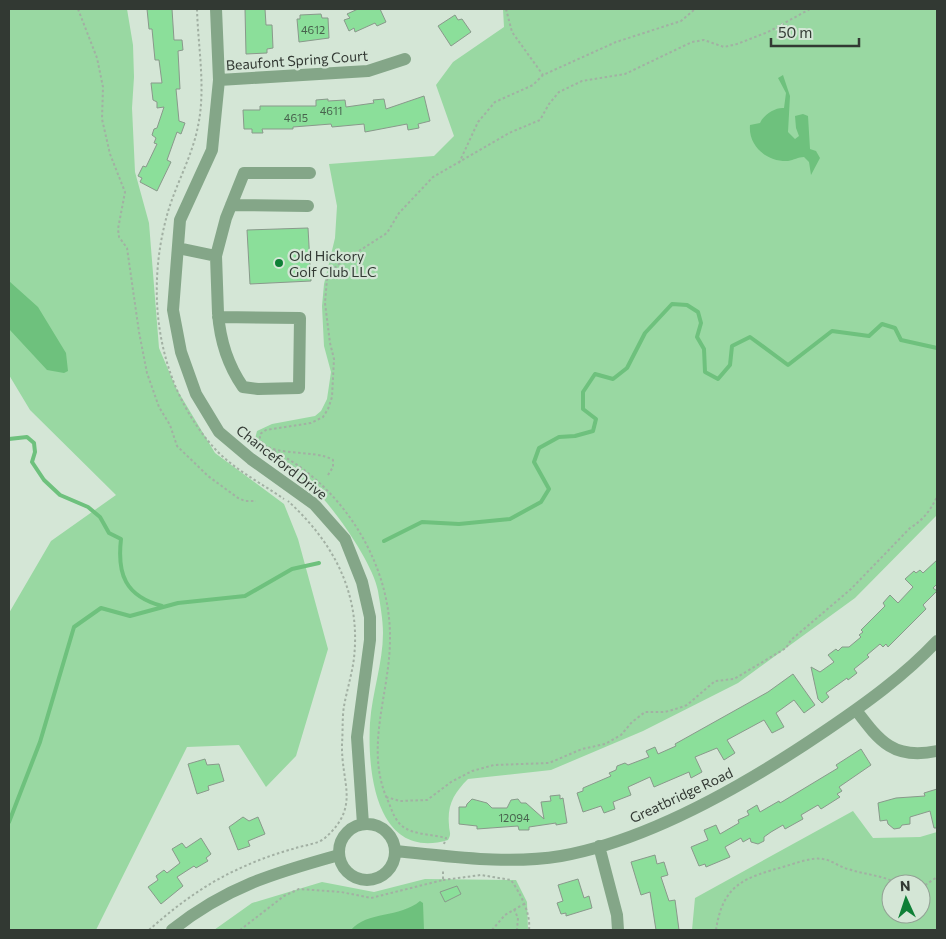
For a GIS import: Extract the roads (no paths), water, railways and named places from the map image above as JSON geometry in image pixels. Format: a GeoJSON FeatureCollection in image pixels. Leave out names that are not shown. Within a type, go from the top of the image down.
{"type":"FeatureCollection","features":[{"type":"Feature","properties":{"kind":"street","name":"Chanceford Drive"},"geometry":{"type":"LineString","coordinates":[[216,9],[219,80],[212,150],[180,220],[173,310],[180,352],[196,394],[219,432],[251,459],[314,504],[331,521],[345,540],[362,582],[370,617],[370,640],[357,738],[363,824]]}},
{"type":"Feature","properties":{"kind":"street","name":"Beaufont Spring Court"},"geometry":{"type":"LineString","coordinates":[[219,80],[368,71],[405,59]]}},
{"type":"Feature","properties":{"kind":"street"},"geometry":{"type":"LineString","coordinates":[[218,317],[300,318],[299,388],[258,389],[243,386],[234,375],[220,340],[218,317],[216,256],[231,205],[244,173],[310,173]]}},
{"type":"Feature","properties":{"kind":"street"},"geometry":{"type":"LineString","coordinates":[[231,205],[308,206]]}},
{"type":"Feature","properties":{"kind":"street"},"geometry":{"type":"LineString","coordinates":[[178,248],[216,256]]}},
{"type":"Feature","properties":{"kind":"street","name":"Greatbridge Road"},"geometry":{"type":"LineString","coordinates":[[396,851],[509,861],[561,856],[599,846],[660,823],[728,792],[781,761],[856,710],[920,660],[937,641]]}},
{"type":"Feature","properties":{"kind":"street"},"geometry":{"type":"LineString","coordinates":[[856,710],[877,738],[892,749],[913,754],[937,751]]}},
{"type":"Feature","properties":{"kind":"street"},"geometry":{"type":"LineString","coordinates":[[363,824],[383,828],[389,834],[396,851],[392,866],[386,873],[377,878],[366,880],[356,878],[345,869],[339,855],[343,838],[347,832],[363,824]]}},
{"type":"Feature","properties":{"kind":"street"},"geometry":{"type":"LineString","coordinates":[[599,846],[618,915],[618,930]]}},
{"type":"Feature","properties":{"kind":"street"},"geometry":{"type":"LineString","coordinates":[[172,930],[234,889],[276,872],[339,855]]}},
{"type":"Feature","properties":{"kind":"waterway"},"geometry":{"type":"LineString","coordinates":[[384,541],[422,522],[459,524],[510,519],[541,502],[549,489],[534,462],[539,448],[559,437],[575,436],[593,431],[596,419],[583,409],[583,392],[595,374],[613,379],[627,368],[645,333],[672,304],[687,305],[698,312],[701,323],[697,337],[704,349],[705,372],[718,379],[730,365],[732,346],[750,337],[788,365],[832,331],[869,336],[882,324],[895,328],[901,340],[937,348]]}},
{"type":"Feature","properties":{"kind":"waterway"},"geometry":{"type":"LineString","coordinates":[[9,439],[27,437],[34,443],[35,452],[32,462],[44,480],[60,495],[88,507],[100,517],[109,533],[121,539],[122,573],[126,582],[139,596],[149,602],[162,606]]}},
{"type":"Feature","properties":{"kind":"waterway"},"geometry":{"type":"LineString","coordinates":[[9,822],[40,742],[74,627],[101,608],[130,616],[178,603],[245,596],[292,569],[319,563]]}},
{"type":"Feature","properties":{"kind":"place","name":"Old Hickory Golf Club LLC"},"geometry":{"type":"Point","coordinates":[279,263]}}]}
